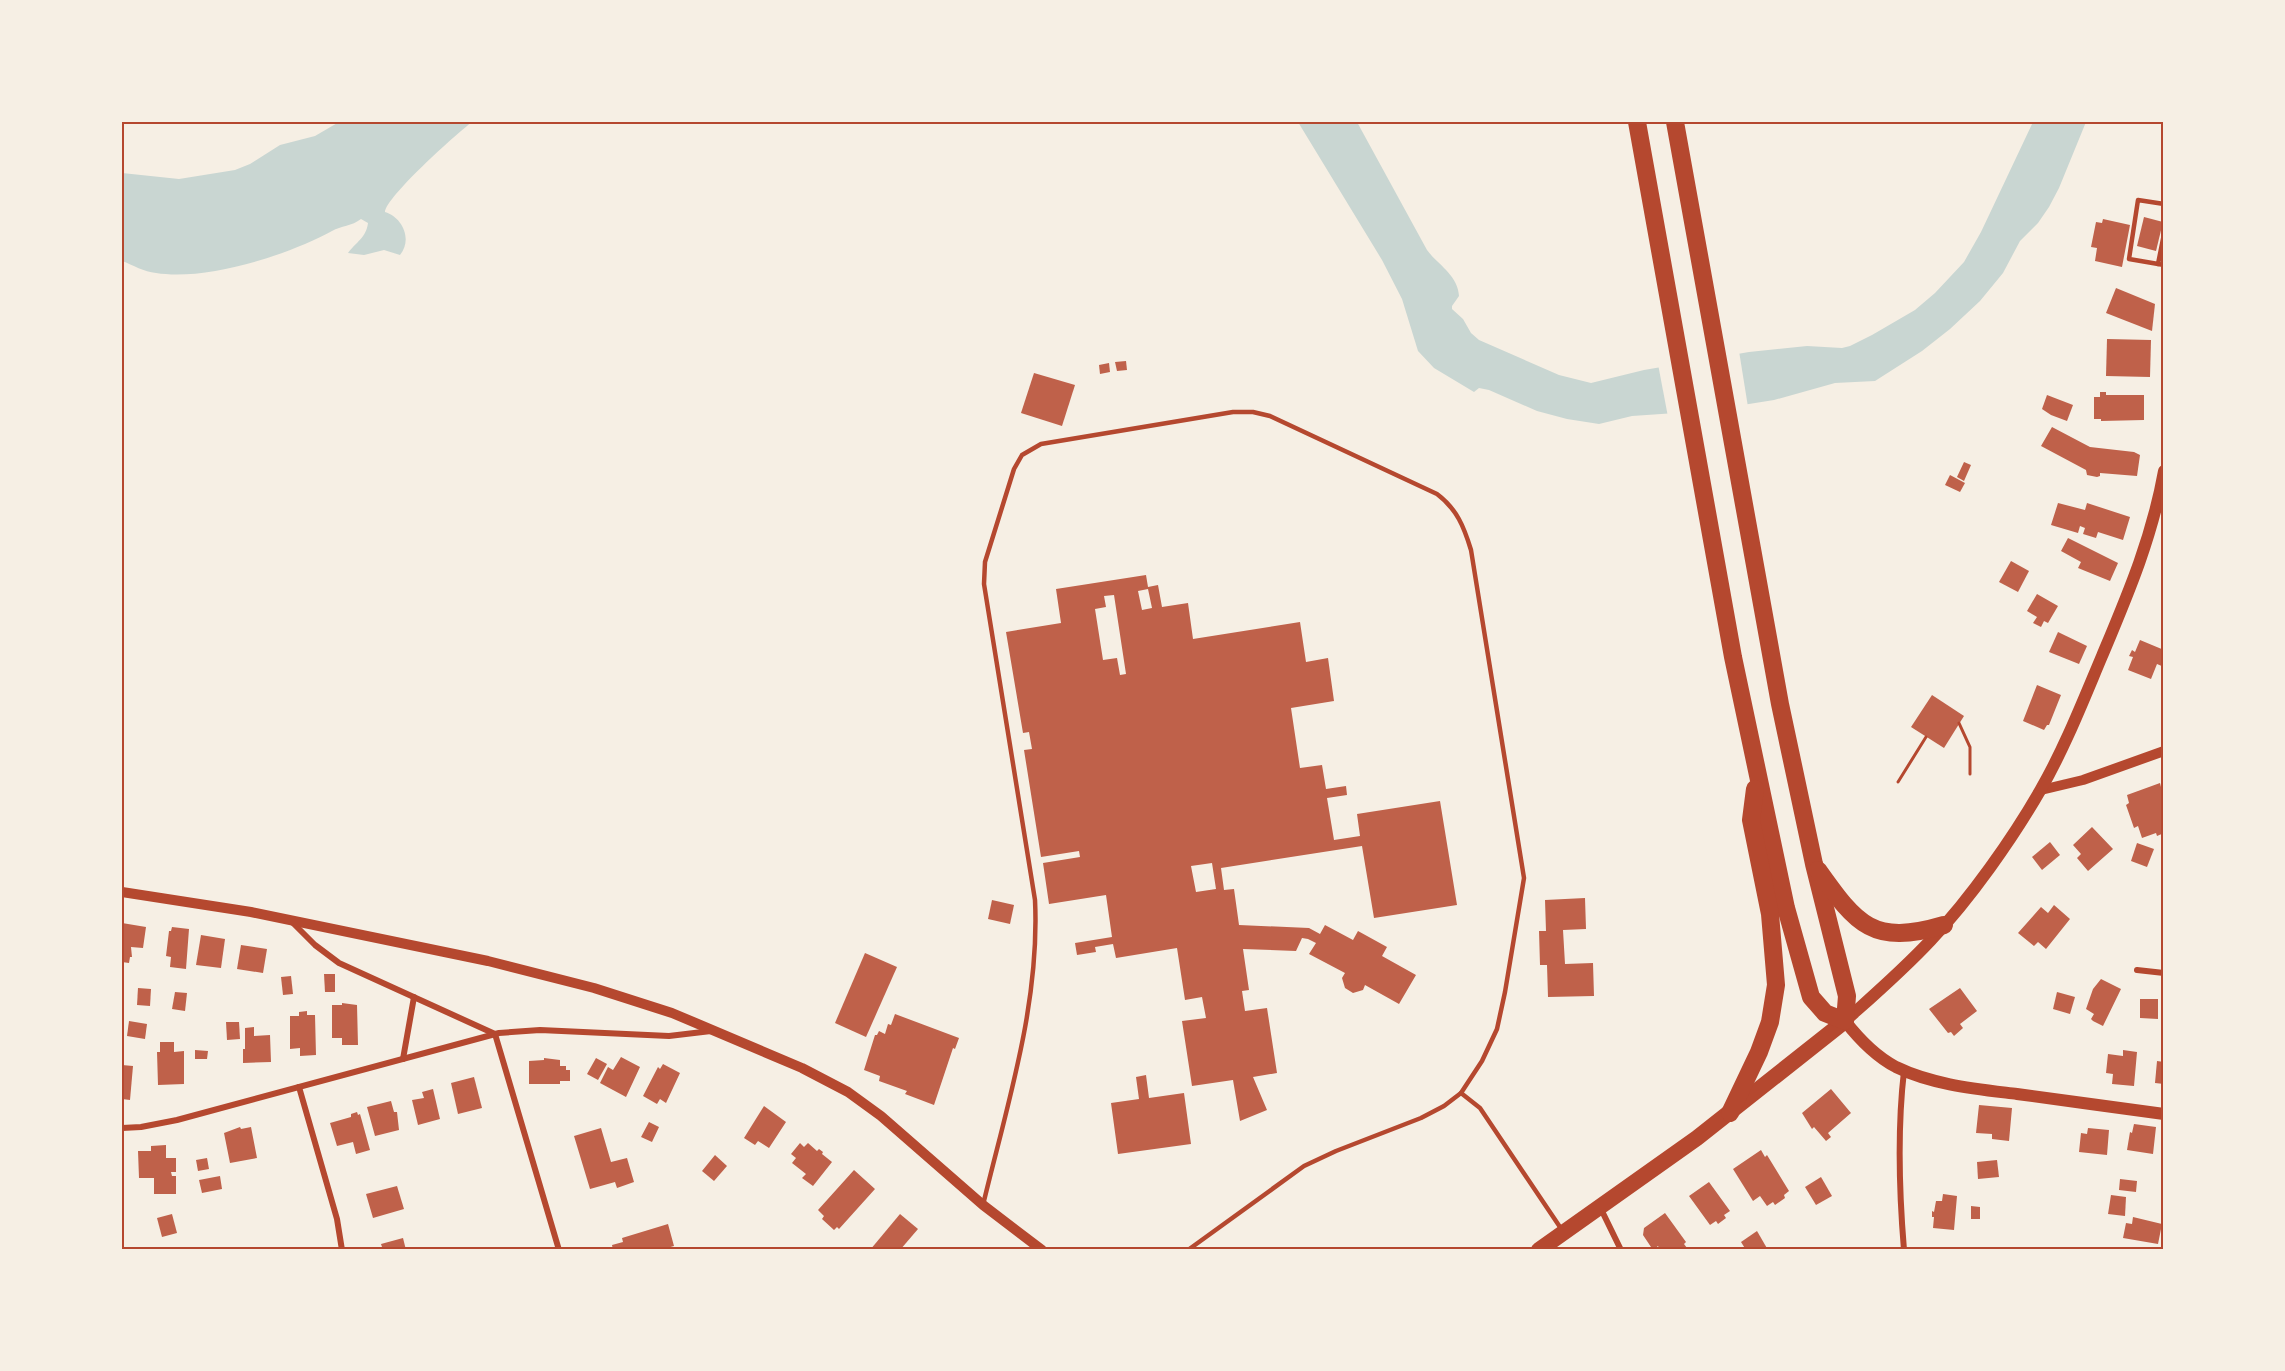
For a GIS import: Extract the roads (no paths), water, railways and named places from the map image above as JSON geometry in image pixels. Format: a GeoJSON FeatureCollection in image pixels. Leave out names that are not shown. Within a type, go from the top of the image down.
{"type":"FeatureCollection","features":[{"type":"Feature","properties":{"kind":"highway"},"geometry":{"type":"LineString","coordinates":[[1637,122],[1757,778],[1786,908],[1807,988],[1820,1009],[1845,1021]]}},
{"type":"Feature","properties":{"kind":"highway"},"geometry":{"type":"LineString","coordinates":[[1539,1250],[1730,1113],[1845,1021],[1847,996],[1814,864],[1780,704],[1675,122]]}},
{"type":"Feature","properties":{"kind":"highway"},"geometry":{"type":"LineString","coordinates":[[1730,1113],[1759,1052],[1770,1022],[1775,994],[1770,914],[1751,820],[1757,778]]}},
{"type":"Feature","properties":{"kind":"highway"},"geometry":{"type":"LineString","coordinates":[[1814,864],[1849,910],[1861,922],[1874,930],[1899,933],[1944,926]]}},
{"type":"Feature","properties":{"kind":"main road"},"geometry":{"type":"LineString","coordinates":[[2163,471],[2156,513],[2129,592],[2067,736],[2041,790],[2002,848],[1944,926],[1907,964],[1845,1021],[1873,1050],[1904,1070],[1928,1078],[1980,1089],[2163,1114]]}},
{"type":"Feature","properties":{"kind":"street"},"geometry":{"type":"LineString","coordinates":[[2041,790],[2084,780],[2163,751]]}},
{"type":"Feature","properties":{"kind":"street"},"geometry":{"type":"LineString","coordinates":[[122,891],[251,912],[466,956],[555,977],[642,1003],[713,1030],[802,1068],[848,1092],[896,1128],[983,1205],[1042,1250]]}},
{"type":"Feature","properties":{"kind":"street"},"geometry":{"type":"LineString","coordinates":[[289,920],[330,957],[495,1034],[559,1250]]}},
{"type":"Feature","properties":{"kind":"street"},"geometry":{"type":"LineString","coordinates":[[2137,970],[2163,973]]}},
{"type":"Feature","properties":{"kind":"street"},"geometry":{"type":"LineString","coordinates":[[403,1059],[414,998]]}},
{"type":"Feature","properties":{"kind":"street"},"geometry":{"type":"LineString","coordinates":[[122,1128],[162,1124],[495,1034],[540,1030],[669,1035],[713,1030]]}},
{"type":"Feature","properties":{"kind":"street"},"geometry":{"type":"LineString","coordinates":[[1904,1070],[1899,1140],[1904,1250]]}},
{"type":"Feature","properties":{"kind":"street"},"geometry":{"type":"LineString","coordinates":[[299,1087],[337,1219],[342,1250]]}},
{"type":"Feature","properties":{"kind":"street"},"geometry":{"type":"LineString","coordinates":[[1600,1206],[1621,1250]]}},
{"type":"Feature","properties":{"kind":"lane"},"geometry":{"type":"LineString","coordinates":[[2163,204],[2138,200],[2129,259],[2161,265],[2163,234]]}},
{"type":"Feature","properties":{"kind":"lane"},"geometry":{"type":"LineString","coordinates":[[983,1205],[1029,1013],[1036,936],[1035,900],[986,604],[985,562],[1014,469],[1022,455],[1041,444],[1233,412],[1253,412],[1270,416],[1437,494],[1455,511],[1464,526],[1471,550],[1524,878],[1497,1029],[1482,1061],[1461,1093],[1444,1106],[1421,1118],[1304,1166],[1188,1250]]}},
{"type":"Feature","properties":{"kind":"lane"},"geometry":{"type":"LineString","coordinates":[[1461,1093],[1480,1108],[1563,1232]]}}]}
